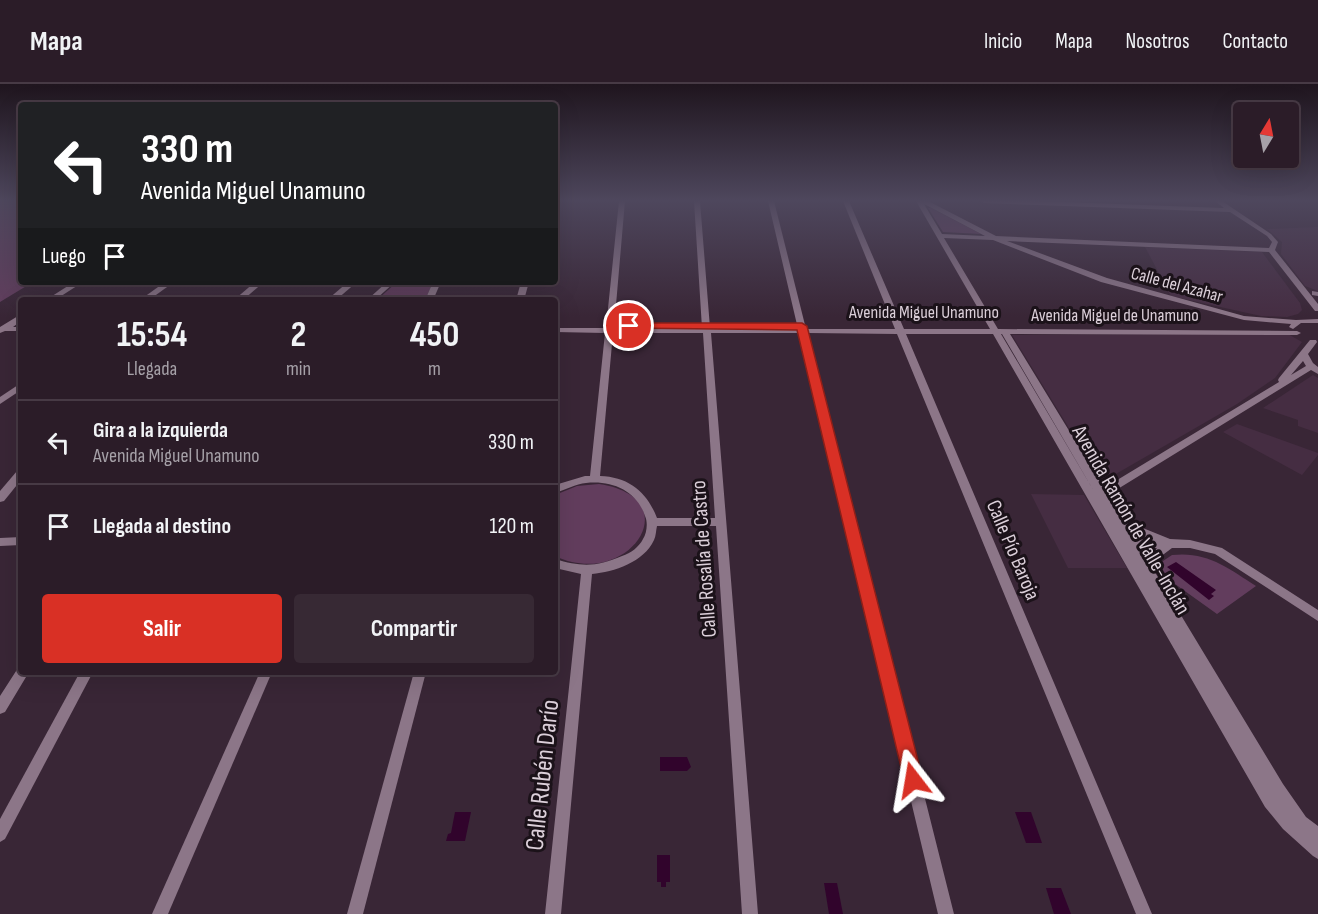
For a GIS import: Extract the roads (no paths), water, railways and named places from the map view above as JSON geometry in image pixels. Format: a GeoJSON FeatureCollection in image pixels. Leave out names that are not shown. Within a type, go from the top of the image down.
{"type":"FeatureCollection","features":[{"type":"Feature","properties":{"kind":"street"},"geometry":{"type":"LineString","coordinates":[[595,479],[618,240]]}},
{"type":"Feature","properties":{"kind":"street","name":"Calle Rosalía de Castro"},"geometry":{"type":"LineString","coordinates":[[700,240],[750,914]]}},
{"type":"Feature","properties":{"kind":"street"},"geometry":{"type":"LineString","coordinates":[[780,240],[946,914]]}},
{"type":"Feature","properties":{"kind":"street","name":"Calle Pío Baroja"},"geometry":{"type":"LineString","coordinates":[[862,240],[1144,914]]}},
{"type":"Feature","properties":{"kind":"street","name":"Avenida Ramón de Valle-Inclán"},"geometry":{"type":"LineString","coordinates":[[941,240],[1126,543],[1270,802],[1288,824],[1318,851]]}},
{"type":"Feature","properties":{"kind":"street","name":"Calle del Azahar"},"geometry":{"type":"LineString","coordinates":[[1000,240],[1073,269],[1145,292],[1244,318],[1298,326]]}},
{"type":"Feature","properties":{"kind":"street"},"geometry":{"type":"LineString","coordinates":[[1036,240],[1271,250],[1313,295],[1318,309]]}},
{"type":"Feature","properties":{"kind":"street"},"geometry":{"type":"LineString","coordinates":[[1271,250],[1275,242],[1273,240]]}},
{"type":"Feature","properties":{"kind":"street"},"geometry":{"type":"LineString","coordinates":[[55,297],[74,285]]}},
{"type":"Feature","properties":{"kind":"street"},"geometry":{"type":"LineString","coordinates":[[148,297],[166,285]]}},
{"type":"Feature","properties":{"kind":"street"},"geometry":{"type":"LineString","coordinates":[[242,297],[256,285]]}},
{"type":"Feature","properties":{"kind":"street"},"geometry":{"type":"LineString","coordinates":[[334,297],[349,285]]}},
{"type":"Feature","properties":{"kind":"street"},"geometry":{"type":"LineString","coordinates":[[374,297],[388,285]]}},
{"type":"Feature","properties":{"kind":"street"},"geometry":{"type":"LineString","coordinates":[[1298,326],[1311,310],[1313,295]]}},
{"type":"Feature","properties":{"kind":"street"},"geometry":{"type":"LineString","coordinates":[[5,328],[18,320]]}},
{"type":"Feature","properties":{"kind":"street"},"geometry":{"type":"LineString","coordinates":[[1298,326],[1318,321]]}},
{"type":"Feature","properties":{"kind":"street","name":"Avenida Miguel Unamuno"},"geometry":{"type":"LineString","coordinates":[[558,326],[997,330]]}},
{"type":"Feature","properties":{"kind":"street"},"geometry":{"type":"LineString","coordinates":[[1098,497],[1270,390],[1285,378],[1316,342],[1298,326]]}},
{"type":"Feature","properties":{"kind":"street","name":"Avenida Miguel de Unamuno"},"geometry":{"type":"LineString","coordinates":[[997,330],[1298,326]]}},
{"type":"Feature","properties":{"kind":"street","name":"Avenida Miguel Unamuno"},"geometry":{"type":"LineString","coordinates":[[558,330],[609,328]]}},
{"type":"Feature","properties":{"kind":"street"},"geometry":{"type":"LineString","coordinates":[[1270,390],[1315,369],[1304,354]]}},
{"type":"Feature","properties":{"kind":"street"},"geometry":{"type":"LineString","coordinates":[[0,401],[18,388]]}},
{"type":"Feature","properties":{"kind":"street"},"geometry":{"type":"LineString","coordinates":[[0,498],[18,477]]}},
{"type":"Feature","properties":{"kind":"street"},"geometry":{"type":"LineString","coordinates":[[558,488],[569,483],[595,479],[620,483],[640,495],[651,512],[653,522],[648,540],[634,555],[612,566],[587,570],[572,569],[558,564]]}},
{"type":"Feature","properties":{"kind":"street","name":"Avenida Ramón de Valle-Inclán"},"geometry":{"type":"LineString","coordinates":[[1098,497],[1118,522],[1126,543],[1147,568],[1278,789],[1301,822],[1318,836]]}},
{"type":"Feature","properties":{"kind":"street"},"geometry":{"type":"LineString","coordinates":[[653,522],[721,522]]}},
{"type":"Feature","properties":{"kind":"street"},"geometry":{"type":"LineString","coordinates":[[1118,522],[1171,543]]}},
{"type":"Feature","properties":{"kind":"street"},"geometry":{"type":"LineString","coordinates":[[0,542],[18,541]]}},
{"type":"Feature","properties":{"kind":"street"},"geometry":{"type":"LineString","coordinates":[[1126,543],[1200,545],[1228,556],[1318,616]]}},
{"type":"Feature","properties":{"kind":"street"},"geometry":{"type":"LineString","coordinates":[[1147,568],[1156,554],[1171,543]]}},
{"type":"Feature","properties":{"kind":"street","name":"Calle Rubén Darío"},"geometry":{"type":"LineString","coordinates":[[553,914],[587,570]]}},
{"type":"Feature","properties":{"kind":"street"},"geometry":{"type":"LineString","coordinates":[[0,708],[21,675]]}},
{"type":"Feature","properties":{"kind":"street"},"geometry":{"type":"LineString","coordinates":[[0,834],[85,675]]}},
{"type":"Feature","properties":{"kind":"street"},"geometry":{"type":"LineString","coordinates":[[160,914],[265,675]]}},
{"type":"Feature","properties":{"kind":"street"},"geometry":{"type":"LineString","coordinates":[[356,914],[419,675]]}}]}
